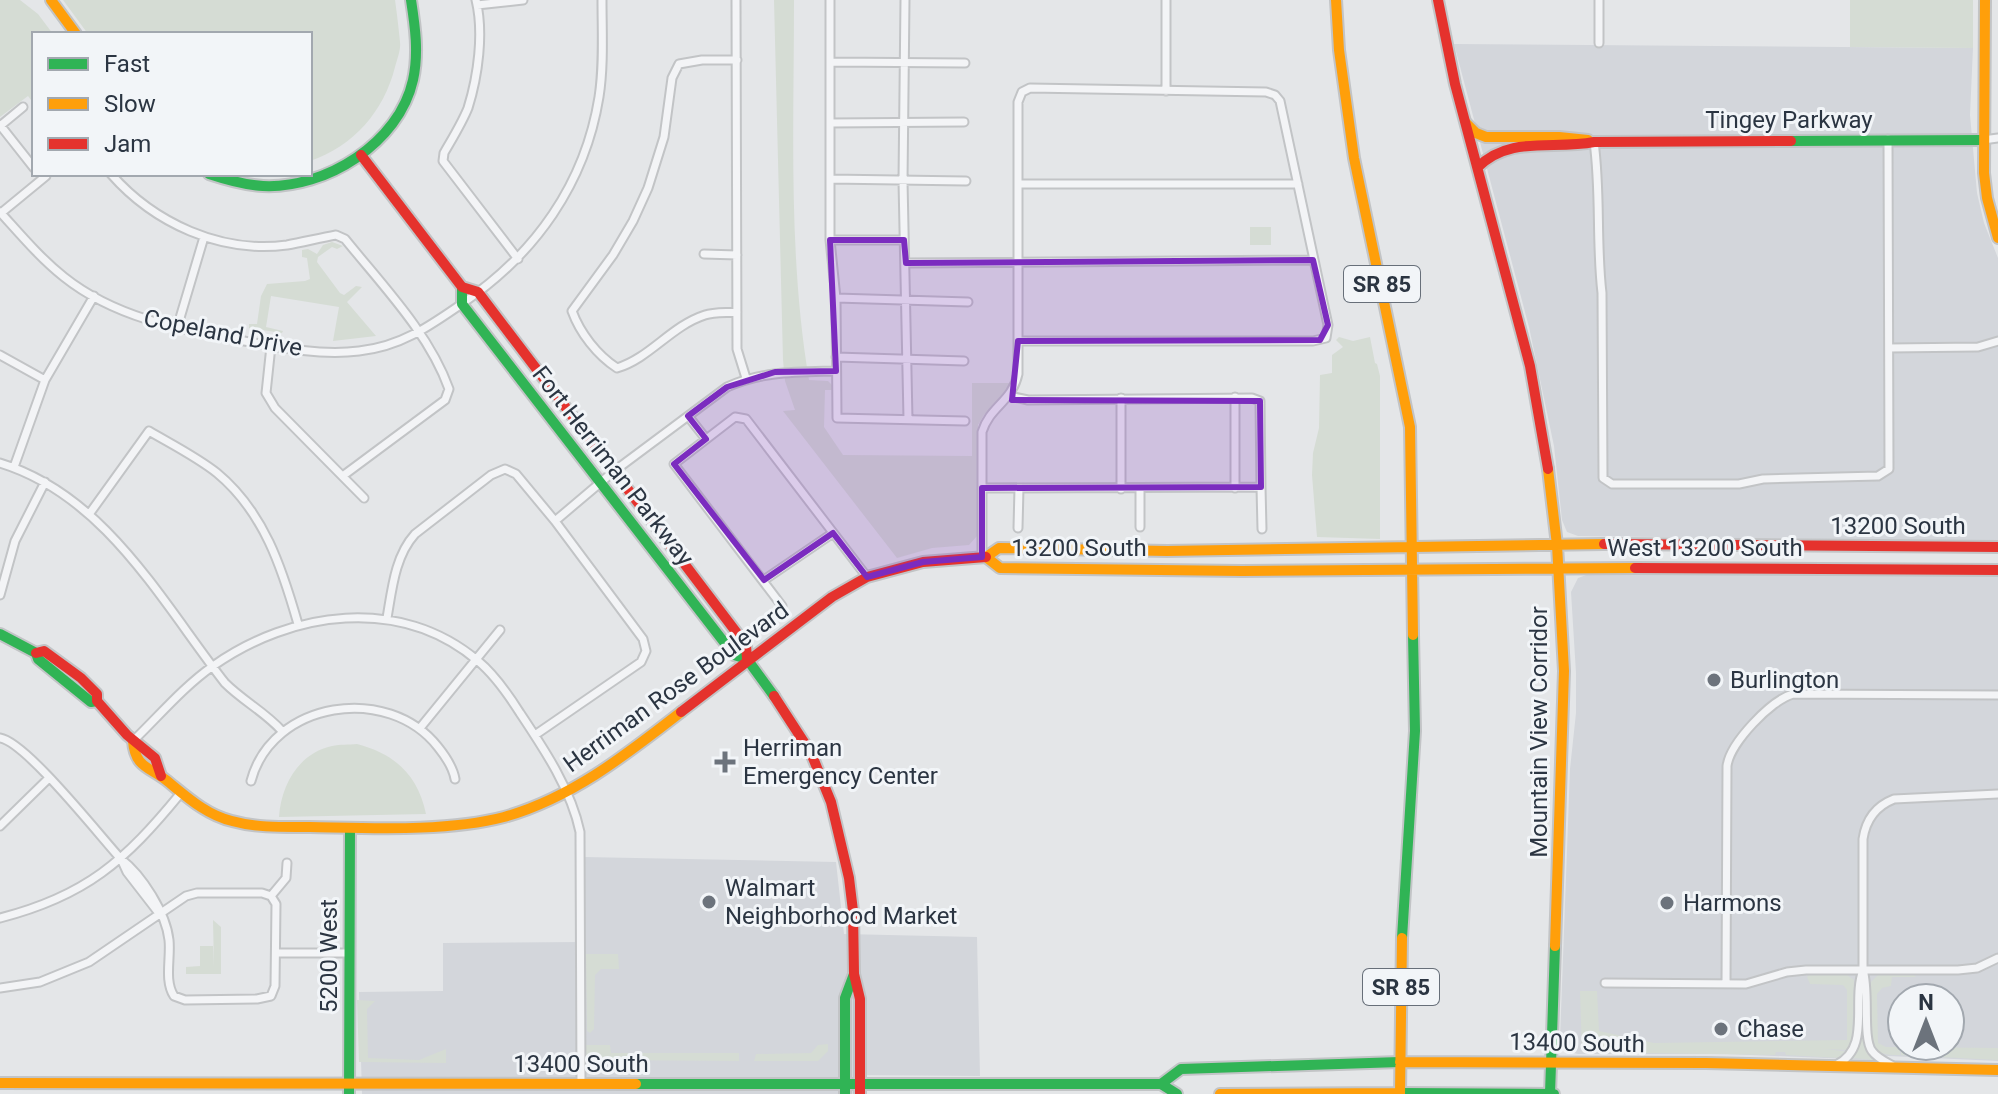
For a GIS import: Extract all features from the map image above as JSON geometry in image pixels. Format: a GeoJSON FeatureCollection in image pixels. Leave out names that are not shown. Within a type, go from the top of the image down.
{"type":"FeatureCollection","features":[{"type":"Feature","properties":{"kind":"main road"},"geometry":{"type":"LineString","coordinates":[[51,0],[75,32]]}},
{"type":"Feature","properties":{"kind":"main road"},"geometry":{"type":"LineString","coordinates":[[216,176],[246,185],[290,186],[333,174],[361,155],[388,127],[405,102],[417,58],[411,0]]}},
{"type":"Feature","properties":{"kind":"main road","name":"SR 85"},"geometry":{"type":"LineString","coordinates":[[1336,0],[1339,50],[1354,158],[1406,397],[1410,441],[1415,731],[1402,913],[1400,1094]]}},
{"type":"Feature","properties":{"kind":"main road","name":"Mountain View Corridor"},"geometry":{"type":"LineString","coordinates":[[1438,0],[1465,122],[1530,366],[1546,449],[1557,545],[1564,671],[1551,1094]]}},
{"type":"Feature","properties":{"kind":"main road"},"geometry":{"type":"LineString","coordinates":[[1985,0],[1983,140],[1987,198],[1998,238]]}},
{"type":"Feature","properties":{"kind":"main road","name":"Tingey Parkway"},"geometry":{"type":"LineString","coordinates":[[1465,122],[1476,133],[1491,138],[1559,137],[1594,142],[1983,140]]}},
{"type":"Feature","properties":{"kind":"main road","name":"Tingey Parkway"},"geometry":{"type":"LineString","coordinates":[[1478,167],[1490,154],[1508,147],[1571,146],[1594,142]]}},
{"type":"Feature","properties":{"kind":"main road"},"geometry":{"type":"LineString","coordinates":[[361,155],[470,298]]}},
{"type":"Feature","properties":{"kind":"main road"},"geometry":{"type":"LineString","coordinates":[[462,287],[470,298]]}},
{"type":"Feature","properties":{"kind":"main road","name":"Fort Herriman Parkway"},"geometry":{"type":"LineString","coordinates":[[470,298],[613,472],[746,645],[747,659],[786,712],[811,753],[831,802],[849,878],[854,974],[860,999],[860,1089]]}},
{"type":"Feature","properties":{"kind":"main road","name":"Fort Herriman Parkway"},"geometry":{"type":"LineString","coordinates":[[470,298],[600,483],[734,655],[747,659]]}},
{"type":"Feature","properties":{"kind":"main road"},"geometry":{"type":"LineString","coordinates":[[1413,548],[1557,545]]}},
{"type":"Feature","properties":{"kind":"main road","name":"13200 South"},"geometry":{"type":"LineString","coordinates":[[1557,545],[1998,547]]}},
{"type":"Feature","properties":{"kind":"main road","name":"13200 South"},"geometry":{"type":"LineString","coordinates":[[1413,548],[999,548],[984,557],[1000,568],[1413,570]]}},
{"type":"Feature","properties":{"kind":"main road"},"geometry":{"type":"LineString","coordinates":[[1096,549],[1096,568]]}},
{"type":"Feature","properties":{"kind":"main road","name":"Herriman Rose Boulevard"},"geometry":{"type":"LineString","coordinates":[[0,634],[36,653],[38,659],[91,702],[97,701],[133,741],[134,753],[152,774],[161,776],[201,808],[230,821],[261,826],[350,828],[454,825],[503,817],[566,792],[640,744],[747,659],[832,597],[867,577],[923,562],[984,557]]}},
{"type":"Feature","properties":{"kind":"main road","name":"West 13200 South"},"geometry":{"type":"LineString","coordinates":[[1413,570],[1558,567],[1998,570]]}},
{"type":"Feature","properties":{"kind":"main road","name":"5200 West"},"geometry":{"type":"LineString","coordinates":[[349,1089],[350,828]]}},
{"type":"Feature","properties":{"kind":"main road","name":"Fort Herriman Parkway"},"geometry":{"type":"LineString","coordinates":[[845,1089],[845,998],[854,974]]}},
{"type":"Feature","properties":{"kind":"main road","name":"13400 South"},"geometry":{"type":"LineString","coordinates":[[0,1083],[117,1089],[349,1089],[581,1084],[845,1089],[1162,1089],[1181,1069],[1400,1062],[1706,1063],[1998,1070]]}},
{"type":"Feature","properties":{"kind":"main road"},"geometry":{"type":"LineString","coordinates":[[1162,1089],[1177,1094]]}},
{"type":"Feature","properties":{"kind":"main road"},"geometry":{"type":"LineString","coordinates":[[1220,1094],[1551,1094]]}},
{"type":"Feature","properties":{"kind":"street"},"geometry":{"type":"LineString","coordinates":[[518,259],[443,161],[444,153],[467,110],[477,68],[476,3],[523,0]]}},
{"type":"Feature","properties":{"kind":"street","name":"Copeland Drive"},"geometry":{"type":"LineString","coordinates":[[0,212],[64,278],[136,317],[271,346],[322,352],[358,352],[388,346],[419,333],[470,298],[518,259],[545,227],[584,160],[599,96],[602,0]]}},
{"type":"Feature","properties":{"kind":"street"},"geometry":{"type":"LineString","coordinates":[[736,0],[737,349],[746,378]]}},
{"type":"Feature","properties":{"kind":"street"},"geometry":{"type":"LineString","coordinates":[[830,0],[830,240],[836,298],[837,418],[965,421]]}},
{"type":"Feature","properties":{"kind":"street"},"geometry":{"type":"LineString","coordinates":[[905,0],[903,181],[908,419]]}},
{"type":"Feature","properties":{"kind":"street"},"geometry":{"type":"LineString","coordinates":[[1166,0],[1166,91]]}},
{"type":"Feature","properties":{"kind":"street"},"geometry":{"type":"LineString","coordinates":[[1599,0],[1599,43]]}},
{"type":"Feature","properties":{"kind":"street"},"geometry":{"type":"LineString","coordinates":[[737,60],[702,60],[679,64],[672,78],[664,137],[648,188],[613,255],[572,311],[576,322],[603,358],[617,368],[631,363],[672,331],[707,314],[737,312]]}},
{"type":"Feature","properties":{"kind":"street"},"geometry":{"type":"LineString","coordinates":[[830,62],[965,63]]}},
{"type":"Feature","properties":{"kind":"street"},"geometry":{"type":"LineString","coordinates":[[984,557],[982,432],[986,418],[1014,389],[1018,374],[1018,341],[1018,262],[1018,184],[1018,102],[1022,92],[1030,88],[1266,92],[1275,95],[1280,101],[1328,325],[1326,338],[1313,341],[1018,341]]}},
{"type":"Feature","properties":{"kind":"street"},"geometry":{"type":"LineString","coordinates":[[23,107],[0,126],[32,166]]}},
{"type":"Feature","properties":{"kind":"street"},"geometry":{"type":"LineString","coordinates":[[830,123],[964,122]]}},
{"type":"Feature","properties":{"kind":"street"},"geometry":{"type":"LineString","coordinates":[[1983,140],[1998,138]]}},
{"type":"Feature","properties":{"kind":"street"},"geometry":{"type":"LineString","coordinates":[[1594,142],[1599,180],[1603,476],[1607,483],[1739,484],[1763,479],[1881,476],[1887,472],[1890,463],[1888,139]]}},
{"type":"Feature","properties":{"kind":"street"},"geometry":{"type":"LineString","coordinates":[[113,176],[148,210],[204,237],[255,246],[286,245],[340,236],[419,333],[443,372],[449,389],[445,400],[344,475]]}},
{"type":"Feature","properties":{"kind":"street"},"geometry":{"type":"LineString","coordinates":[[0,212],[42,177]]}},
{"type":"Feature","properties":{"kind":"street"},"geometry":{"type":"LineString","coordinates":[[830,179],[966,181]]}},
{"type":"Feature","properties":{"kind":"street"},"geometry":{"type":"LineString","coordinates":[[1018,184],[1298,184]]}},
{"type":"Feature","properties":{"kind":"street"},"geometry":{"type":"LineString","coordinates":[[177,328],[204,237]]}},
{"type":"Feature","properties":{"kind":"street"},"geometry":{"type":"LineString","coordinates":[[830,240],[904,240]]}},
{"type":"Feature","properties":{"kind":"street"},"geometry":{"type":"LineString","coordinates":[[704,254],[737,255]]}},
{"type":"Feature","properties":{"kind":"street"},"geometry":{"type":"LineString","coordinates":[[906,263],[1313,260]]}},
{"type":"Feature","properties":{"kind":"street"},"geometry":{"type":"LineString","coordinates":[[14,467],[45,380],[94,296]]}},
{"type":"Feature","properties":{"kind":"street"},"geometry":{"type":"LineString","coordinates":[[836,298],[968,302]]}},
{"type":"Feature","properties":{"kind":"street"},"geometry":{"type":"LineString","coordinates":[[1889,348],[1978,347],[1998,341]]}},
{"type":"Feature","properties":{"kind":"street"},"geometry":{"type":"LineString","coordinates":[[271,346],[266,393],[275,408],[364,498]]}},
{"type":"Feature","properties":{"kind":"street"},"geometry":{"type":"LineString","coordinates":[[0,355],[45,380]]}},
{"type":"Feature","properties":{"kind":"street"},"geometry":{"type":"LineString","coordinates":[[836,357],[964,361]]}},
{"type":"Feature","properties":{"kind":"street"},"geometry":{"type":"LineString","coordinates":[[555,521],[613,472],[727,387],[746,378],[775,372],[835,371]]}},
{"type":"Feature","properties":{"kind":"street"},"geometry":{"type":"LineString","coordinates":[[1009,396],[1028,400],[1235,397],[1260,401],[1262,529]]}},
{"type":"Feature","properties":{"kind":"street"},"geometry":{"type":"LineString","coordinates":[[1235,397],[1235,488]]}},
{"type":"Feature","properties":{"kind":"street"},"geometry":{"type":"LineString","coordinates":[[1121,398],[1121,489]]}},
{"type":"Feature","properties":{"kind":"street"},"geometry":{"type":"LineString","coordinates":[[688,416],[706,439]]}},
{"type":"Feature","properties":{"kind":"street"},"geometry":{"type":"LineString","coordinates":[[782,606],[674,464],[735,417],[746,419],[867,577]]}},
{"type":"Feature","properties":{"kind":"street"},"geometry":{"type":"LineString","coordinates":[[90,513],[149,431],[217,473],[252,510],[280,567],[298,624]]}},
{"type":"Feature","properties":{"kind":"street"},"geometry":{"type":"LineString","coordinates":[[0,463],[61,490],[90,513],[116,541],[233,691],[265,713],[282,731]]}},
{"type":"Feature","properties":{"kind":"street"},"geometry":{"type":"LineString","coordinates":[[387,618],[399,562],[408,542],[491,475],[505,469],[516,474],[643,639],[646,651],[641,662],[535,735]]}},
{"type":"Feature","properties":{"kind":"street"},"geometry":{"type":"LineString","coordinates":[[0,595],[15,541],[45,482]]}},
{"type":"Feature","properties":{"kind":"street"},"geometry":{"type":"LineString","coordinates":[[982,488],[1261,487]]}},
{"type":"Feature","properties":{"kind":"street"},"geometry":{"type":"LineString","coordinates":[[1018,528],[1019,488]]}},
{"type":"Feature","properties":{"kind":"street"},"geometry":{"type":"LineString","coordinates":[[1140,489],[1140,527]]}},
{"type":"Feature","properties":{"kind":"street"},"geometry":{"type":"LineString","coordinates":[[764,580],[833,533]]}},
{"type":"Feature","properties":{"kind":"street"},"geometry":{"type":"LineString","coordinates":[[133,741],[213,667],[255,641],[298,624],[342,617],[387,618],[416,626],[476,660],[510,698],[535,735],[576,812],[580,832],[581,1084]]}},
{"type":"Feature","properties":{"kind":"street"},"geometry":{"type":"LineString","coordinates":[[420,728],[500,630]]}},
{"type":"Feature","properties":{"kind":"street"},"geometry":{"type":"LineString","coordinates":[[1726,984],[1727,766],[1728,754],[1737,741],[1779,700],[1793,694],[1998,695]]}},
{"type":"Feature","properties":{"kind":"street"},"geometry":{"type":"LineString","coordinates":[[251,781],[261,756],[282,731],[320,712],[353,708],[389,714],[420,728],[448,761],[455,779]]}},
{"type":"Feature","properties":{"kind":"street"},"geometry":{"type":"LineString","coordinates":[[0,738],[12,742],[49,778],[121,859],[132,867],[154,898],[160,914],[169,936],[169,986],[174,996],[185,1000],[267,998],[275,990],[276,953],[276,904],[271,896],[262,893],[197,893],[186,896],[160,914],[89,962],[40,982],[0,988]]}},
{"type":"Feature","properties":{"kind":"street"},"geometry":{"type":"LineString","coordinates":[[0,826],[49,778]]}},
{"type":"Feature","properties":{"kind":"street"},"geometry":{"type":"LineString","coordinates":[[0,918],[57,900],[85,886],[121,859],[180,794]]}},
{"type":"Feature","properties":{"kind":"street"},"geometry":{"type":"LineString","coordinates":[[1898,1069],[1877,1056],[1868,1045],[1868,984],[1863,970],[1863,839],[1866,826],[1874,812],[1885,802],[1904,797],[1998,794]]}},
{"type":"Feature","properties":{"kind":"street"},"geometry":{"type":"LineString","coordinates":[[271,896],[286,878],[287,863]]}},
{"type":"Feature","properties":{"kind":"street"},"geometry":{"type":"LineString","coordinates":[[276,953],[349,953]]}},
{"type":"Feature","properties":{"kind":"street"},"geometry":{"type":"LineString","coordinates":[[1605,983],[1746,984],[1792,971],[1967,970],[1998,958]]}},
{"type":"Feature","properties":{"kind":"street"},"geometry":{"type":"LineString","coordinates":[[1829,1068],[1855,1051],[1857,984],[1863,970]]}},
{"type":"Feature","properties":{"kind":"highlighted area"},"geometry":{"type":"Polygon","coordinates":[[[830,240],[904,240],[906,263],[1313,260],[1328,325],[1320,340],[1018,341],[1012,400],[1260,401],[1261,487],[982,488],[982,557],[923,562],[867,577],[833,533],[764,580],[674,464],[706,439],[688,416],[727,387],[775,372],[836,371],[830,240]]]}},
{"type":"Feature","properties":{"kind":"shaded area"},"geometry":{"type":"Polygon","coordinates":[[[0,0],[20,0],[38,14],[52,32],[32,32],[32,101],[28,96],[0,117],[0,0]]]}},
{"type":"Feature","properties":{"kind":"shaded area"},"geometry":{"type":"Polygon","coordinates":[[[63,0],[395,0],[400,48],[390,83],[365,125],[340,146],[312,160],[312,32],[87,32],[63,0]]]}},
{"type":"Feature","properties":{"kind":"shaded area"},"geometry":{"type":"Polygon","coordinates":[[[774,0],[794,0],[794,191],[798,286],[809,380],[828,381],[832,385],[832,390],[825,390],[824,427],[843,455],[972,456],[972,383],[1010,383],[978,425],[977,536],[969,545],[932,548],[897,558],[783,411],[795,410],[785,381],[783,360],[774,0]]]}},
{"type":"Feature","properties":{"kind":"shaded area"},"geometry":{"type":"Polygon","coordinates":[[[1850,0],[1973,0],[1973,48],[1850,47],[1850,0]]]}},
{"type":"Feature","properties":{"kind":"shaded area"},"geometry":{"type":"Polygon","coordinates":[[[1454,44],[1973,48],[1970,115],[1977,193],[1984,223],[1998,258],[1998,541],[1578,536],[1567,532],[1562,520],[1554,446],[1529,327],[1454,44]]]}},
{"type":"Feature","properties":{"kind":"shaded area"},"geometry":{"type":"Polygon","coordinates":[[[1250,227],[1271,227],[1271,245],[1250,245],[1250,227]]]}},
{"type":"Feature","properties":{"kind":"shaded area"},"geometry":{"type":"Polygon","coordinates":[[[332,242],[343,246],[337,249],[332,247],[318,257],[317,262],[340,293],[344,295],[356,286],[362,287],[347,302],[376,336],[333,341],[339,307],[271,296],[266,327],[282,333],[249,328],[249,324],[257,324],[261,296],[267,284],[310,279],[307,258],[302,257],[302,250],[308,249],[317,254],[323,245],[332,242]]]}},
{"type":"Feature","properties":{"kind":"shaded area"},"geometry":{"type":"Polygon","coordinates":[[[1339,337],[1353,341],[1370,337],[1380,376],[1380,539],[1317,537],[1312,475],[1319,428],[1320,375],[1332,373],[1332,355],[1343,347],[1336,340],[1339,337]]]}},
{"type":"Feature","properties":{"kind":"shaded area"},"geometry":{"type":"Polygon","coordinates":[[[1589,574],[1998,576],[1998,1061],[1966,1060],[1966,982],[1886,982],[1886,1057],[1873,1060],[1727,1054],[1578,1054],[1563,1046],[1560,1039],[1570,769],[1576,713],[1571,592],[1578,578],[1589,574]]]}},
{"type":"Feature","properties":{"kind":"shaded area"},"geometry":{"type":"Polygon","coordinates":[[[357,744],[383,754],[403,768],[417,788],[426,814],[279,817],[283,793],[301,763],[320,750],[335,745],[357,744]]]}},
{"type":"Feature","properties":{"kind":"shaded area"},"geometry":{"type":"Polygon","coordinates":[[[584,857],[836,862],[844,934],[977,937],[980,1076],[853,1075],[853,1094],[362,1094],[359,992],[443,991],[443,943],[584,942],[584,857]]]}},
{"type":"Feature","properties":{"kind":"shaded area"},"geometry":{"type":"Polygon","coordinates":[[[213,920],[221,927],[221,974],[186,974],[186,967],[200,966],[200,946],[213,946],[214,967],[213,920]]]}},
{"type":"Feature","properties":{"kind":"shaded area"},"geometry":{"type":"Polygon","coordinates":[[[586,954],[618,954],[619,969],[601,969],[595,975],[594,1029],[590,1033],[587,1031],[586,954]]]}},
{"type":"Feature","properties":{"kind":"shaded area"},"geometry":{"type":"Polygon","coordinates":[[[1809,975],[1847,975],[1854,980],[1852,1046],[1849,1050],[1826,1049],[1850,1052],[1841,1058],[1786,1055],[1785,1052],[1776,1052],[1775,1055],[1582,1052],[1580,991],[1597,991],[1599,1031],[1654,1043],[1847,1040],[1847,990],[1843,985],[1810,984],[1809,975]]]}},
{"type":"Feature","properties":{"kind":"shaded area"},"geometry":{"type":"Polygon","coordinates":[[[1878,975],[1916,977],[1892,977],[1891,982],[1886,982],[1886,987],[1877,994],[1878,1043],[1886,1047],[1886,1054],[1876,1049],[1870,1041],[1871,982],[1878,975]]]}},
{"type":"Feature","properties":{"kind":"shaded area"},"geometry":{"type":"Polygon","coordinates":[[[1860,985],[1865,985],[1865,1039],[1873,1060],[1853,1058],[1860,1045],[1860,985]]]}},
{"type":"Feature","properties":{"kind":"shaded area"},"geometry":{"type":"Polygon","coordinates":[[[357,1000],[375,1001],[367,1009],[368,1058],[419,1060],[446,1049],[446,1063],[359,1062],[357,1000]]]}},
{"type":"Feature","properties":{"kind":"shaded area"},"geometry":{"type":"Polygon","coordinates":[[[828,1044],[828,1051],[818,1061],[754,1061],[756,1054],[811,1053],[818,1045],[828,1044]]]}},
{"type":"Feature","properties":{"kind":"shaded area"},"geometry":{"type":"Polygon","coordinates":[[[586,1045],[610,1045],[611,1053],[739,1053],[739,1061],[586,1060],[586,1045]]]}},
{"type":"Feature","properties":{"kind":"shaded area"},"geometry":{"type":"Polygon","coordinates":[[[1966,1048],[1998,1048],[1998,1060],[1966,1058],[1966,1048]]]}},
{"type":"Feature","properties":{"kind":"traffic: fast"},"geometry":{"type":"LineString","coordinates":[[216,176],[263,186],[311,180],[356,158],[376,142],[393,124],[413,80],[416,50],[411,0]]}},
{"type":"Feature","properties":{"kind":"traffic: fast"},"geometry":{"type":"LineString","coordinates":[[1791,141],[1983,140]]}},
{"type":"Feature","properties":{"kind":"traffic: fast"},"geometry":{"type":"LineString","coordinates":[[462,287],[462,304],[734,655],[747,659],[774,696]]}},
{"type":"Feature","properties":{"kind":"traffic: fast"},"geometry":{"type":"LineString","coordinates":[[0,634],[36,653],[38,659],[91,702],[97,701]]}},
{"type":"Feature","properties":{"kind":"traffic: fast"},"geometry":{"type":"LineString","coordinates":[[1402,938],[1415,731],[1413,635]]}},
{"type":"Feature","properties":{"kind":"traffic: fast"},"geometry":{"type":"LineString","coordinates":[[349,1094],[350,828]]}},
{"type":"Feature","properties":{"kind":"traffic: fast"},"geometry":{"type":"LineString","coordinates":[[1550,1094],[1555,946]]}},
{"type":"Feature","properties":{"kind":"traffic: fast"},"geometry":{"type":"LineString","coordinates":[[845,1094],[845,998],[854,974]]}},
{"type":"Feature","properties":{"kind":"traffic: fast"},"geometry":{"type":"LineString","coordinates":[[1161,1084],[1181,1069],[1400,1062]]}},
{"type":"Feature","properties":{"kind":"traffic: fast"},"geometry":{"type":"LineString","coordinates":[[636,1084],[1161,1084],[1177,1094]]}},
{"type":"Feature","properties":{"kind":"traffic: fast"},"geometry":{"type":"LineString","coordinates":[[1400,1093],[1554,1094]]}},
{"type":"Feature","properties":{"kind":"traffic: slow"},"geometry":{"type":"LineString","coordinates":[[51,0],[75,32]]}},
{"type":"Feature","properties":{"kind":"traffic: slow"},"geometry":{"type":"LineString","coordinates":[[1336,0],[1339,50],[1354,158],[1410,427],[1413,635]]}},
{"type":"Feature","properties":{"kind":"traffic: slow"},"geometry":{"type":"LineString","coordinates":[[1985,0],[1984,173],[1998,238]]}},
{"type":"Feature","properties":{"kind":"traffic: slow"},"geometry":{"type":"LineString","coordinates":[[1466,123],[1476,133],[1486,137],[1588,140]]}},
{"type":"Feature","properties":{"kind":"traffic: slow"},"geometry":{"type":"LineString","coordinates":[[1548,469],[1557,545],[1564,671],[1555,946]]}},
{"type":"Feature","properties":{"kind":"traffic: slow"},"geometry":{"type":"LineString","coordinates":[[986,557],[999,548],[1167,551],[1604,544]]}},
{"type":"Feature","properties":{"kind":"traffic: slow"},"geometry":{"type":"LineString","coordinates":[[986,557],[1000,568],[1242,571],[1635,568]]}},
{"type":"Feature","properties":{"kind":"traffic: slow"},"geometry":{"type":"LineString","coordinates":[[133,741],[134,750],[144,765],[205,810],[232,821],[280,827],[433,827],[504,817],[553,798],[619,759],[681,712]]}},
{"type":"Feature","properties":{"kind":"traffic: slow"},"geometry":{"type":"LineString","coordinates":[[1400,1094],[1402,938]]}},
{"type":"Feature","properties":{"kind":"traffic: slow"},"geometry":{"type":"LineString","coordinates":[[1400,1062],[1706,1063],[1998,1070]]}},
{"type":"Feature","properties":{"kind":"traffic: slow"},"geometry":{"type":"LineString","coordinates":[[0,1083],[636,1084]]}},
{"type":"Feature","properties":{"kind":"traffic: slow"},"geometry":{"type":"LineString","coordinates":[[1220,1094],[1400,1093]]}},
{"type":"Feature","properties":{"kind":"traffic: jam"},"geometry":{"type":"LineString","coordinates":[[1438,0],[1455,84],[1530,366],[1548,469]]}},
{"type":"Feature","properties":{"kind":"traffic: jam"},"geometry":{"type":"LineString","coordinates":[[1478,167],[1490,157],[1518,147],[1594,142],[1791,141]]}},
{"type":"Feature","properties":{"kind":"traffic: jam"},"geometry":{"type":"LineString","coordinates":[[361,155],[462,287],[478,292],[746,645],[747,659]]}},
{"type":"Feature","properties":{"kind":"traffic: jam"},"geometry":{"type":"LineString","coordinates":[[1604,544],[1998,547]]}},
{"type":"Feature","properties":{"kind":"traffic: jam"},"geometry":{"type":"LineString","coordinates":[[681,712],[832,597],[867,577],[923,562],[986,557]]}},
{"type":"Feature","properties":{"kind":"traffic: jam"},"geometry":{"type":"LineString","coordinates":[[1635,568],[1998,570]]}},
{"type":"Feature","properties":{"kind":"traffic: jam"},"geometry":{"type":"LineString","coordinates":[[36,653],[44,651],[81,678],[97,694],[97,701],[127,735],[155,758],[161,776]]}},
{"type":"Feature","properties":{"kind":"traffic: jam"},"geometry":{"type":"LineString","coordinates":[[774,696],[811,753],[831,802],[849,878],[854,974],[860,999],[860,1094]]}},
{"type":"Feature","properties":{"kind":"place","name":"Burlington"},"geometry":{"type":"Point","coordinates":[1714,680]}},
{"type":"Feature","properties":{"kind":"place","name":"Herriman Emergency Center"},"geometry":{"type":"Point","coordinates":[725,762]}},
{"type":"Feature","properties":{"kind":"place","name":"Walmart Neighborhood Market"},"geometry":{"type":"Point","coordinates":[709,902]}},
{"type":"Feature","properties":{"kind":"place","name":"Harmons"},"geometry":{"type":"Point","coordinates":[1667,903]}},
{"type":"Feature","properties":{"kind":"place","name":"Chase"},"geometry":{"type":"Point","coordinates":[1721,1029]}}]}
